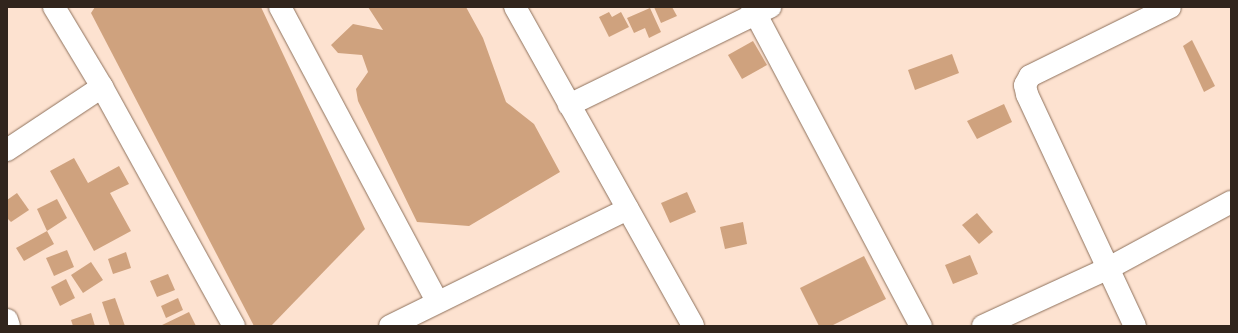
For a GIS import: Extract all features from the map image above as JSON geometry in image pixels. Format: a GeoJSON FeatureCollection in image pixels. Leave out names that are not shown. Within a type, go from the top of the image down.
{"type":"FeatureCollection","features":[{"type":"Feature","properties":{"kind":"street"},"geometry":{"type":"LineString","coordinates":[[54,7],[102,87],[234,326]]}},
{"type":"Feature","properties":{"kind":"street"},"geometry":{"type":"LineString","coordinates":[[280,7],[437,301]]}},
{"type":"Feature","properties":{"kind":"street"},"geometry":{"type":"LineString","coordinates":[[515,7],[693,326]]}},
{"type":"Feature","properties":{"kind":"street"},"geometry":{"type":"LineString","coordinates":[[1135,326],[1026,94],[1025,85],[1030,76],[1170,7]]}},
{"type":"Feature","properties":{"kind":"street"},"geometry":{"type":"LineString","coordinates":[[569,105],[759,9],[921,326]]}},
{"type":"Feature","properties":{"kind":"street"},"geometry":{"type":"LineString","coordinates":[[7,150],[102,87]]}},
{"type":"Feature","properties":{"kind":"street"},"geometry":{"type":"LineString","coordinates":[[983,326],[1107,269],[1231,202]]}},
{"type":"Feature","properties":{"kind":"street"},"geometry":{"type":"LineString","coordinates":[[390,326],[437,301],[628,209]]}},
{"type":"Feature","properties":{"kind":"street"},"geometry":{"type":"LineString","coordinates":[[7,320],[10,326]]}},
{"type":"Feature","properties":{"kind":"building"},"geometry":{"type":"Polygon","coordinates":[[[95,7],[261,7],[365,229],[271,326],[254,326],[91,13],[95,7]]]}},
{"type":"Feature","properties":{"kind":"building"},"geometry":{"type":"Polygon","coordinates":[[[368,7],[466,7],[483,38],[506,102],[534,124],[560,172],[469,226],[417,222],[358,101],[356,89],[368,72],[362,55],[338,53],[331,45],[353,24],[383,30],[368,7]]]}},
{"type":"Feature","properties":{"kind":"building"},"geometry":{"type":"Polygon","coordinates":[[[654,7],[672,7],[677,16],[661,23],[654,7]]]}},
{"type":"Feature","properties":{"kind":"building"},"geometry":{"type":"Polygon","coordinates":[[[650,8],[661,32],[649,38],[645,28],[634,33],[627,18],[650,8]]]}},
{"type":"Feature","properties":{"kind":"building"},"geometry":{"type":"Polygon","coordinates":[[[609,12],[612,17],[621,12],[629,27],[609,37],[599,17],[609,12]]]}},
{"type":"Feature","properties":{"kind":"building"},"geometry":{"type":"Polygon","coordinates":[[[1192,40],[1215,86],[1204,92],[1183,46],[1192,40]]]}},
{"type":"Feature","properties":{"kind":"building"},"geometry":{"type":"Polygon","coordinates":[[[753,41],[767,65],[742,79],[728,55],[753,41]]]}},
{"type":"Feature","properties":{"kind":"building"},"geometry":{"type":"Polygon","coordinates":[[[952,54],[959,73],[915,90],[908,70],[952,54]]]}},
{"type":"Feature","properties":{"kind":"building"},"geometry":{"type":"Polygon","coordinates":[[[1004,104],[1012,122],[977,139],[967,121],[1004,104]]]}},
{"type":"Feature","properties":{"kind":"building"},"geometry":{"type":"Polygon","coordinates":[[[74,158],[88,183],[119,166],[129,184],[110,193],[131,231],[94,251],[50,171],[74,158]]]}},
{"type":"Feature","properties":{"kind":"building"},"geometry":{"type":"Polygon","coordinates":[[[687,192],[696,212],[670,223],[661,203],[687,192]]]}},
{"type":"Feature","properties":{"kind":"building"},"geometry":{"type":"Polygon","coordinates":[[[17,193],[29,210],[11,222],[7,218],[7,200],[17,193]]]}},
{"type":"Feature","properties":{"kind":"building"},"geometry":{"type":"Polygon","coordinates":[[[57,199],[67,218],[47,231],[37,209],[57,199]]]}},
{"type":"Feature","properties":{"kind":"building"},"geometry":{"type":"Polygon","coordinates":[[[977,213],[993,232],[979,244],[962,225],[977,213]]]}},
{"type":"Feature","properties":{"kind":"building"},"geometry":{"type":"Polygon","coordinates":[[[743,222],[747,244],[725,249],[720,227],[743,222]]]}},
{"type":"Feature","properties":{"kind":"building"},"geometry":{"type":"Polygon","coordinates":[[[47,231],[54,244],[24,261],[16,248],[47,231]]]}},
{"type":"Feature","properties":{"kind":"building"},"geometry":{"type":"Polygon","coordinates":[[[67,250],[74,267],[54,276],[46,258],[67,250]]]}},
{"type":"Feature","properties":{"kind":"building"},"geometry":{"type":"Polygon","coordinates":[[[126,252],[131,268],[113,274],[108,259],[126,252]]]}},
{"type":"Feature","properties":{"kind":"building"},"geometry":{"type":"Polygon","coordinates":[[[970,255],[978,274],[953,284],[945,265],[970,255]]]}},
{"type":"Feature","properties":{"kind":"building"},"geometry":{"type":"Polygon","coordinates":[[[864,256],[886,299],[831,326],[819,326],[800,288],[864,256]]]}},
{"type":"Feature","properties":{"kind":"building"},"geometry":{"type":"Polygon","coordinates":[[[91,262],[103,280],[83,293],[71,275],[91,262]]]}},
{"type":"Feature","properties":{"kind":"building"},"geometry":{"type":"Polygon","coordinates":[[[168,274],[175,290],[157,297],[150,281],[168,274]]]}},
{"type":"Feature","properties":{"kind":"building"},"geometry":{"type":"Polygon","coordinates":[[[66,279],[75,298],[60,306],[51,287],[66,279]]]}},
{"type":"Feature","properties":{"kind":"building"},"geometry":{"type":"Polygon","coordinates":[[[115,298],[125,326],[110,326],[102,302],[115,298]]]}},
{"type":"Feature","properties":{"kind":"building"},"geometry":{"type":"Polygon","coordinates":[[[178,298],[183,310],[166,318],[161,306],[178,298]]]}},
{"type":"Feature","properties":{"kind":"building"},"geometry":{"type":"Polygon","coordinates":[[[189,312],[196,326],[160,326],[189,312]]]}},
{"type":"Feature","properties":{"kind":"building"},"geometry":{"type":"Polygon","coordinates":[[[91,313],[95,326],[73,326],[71,320],[91,313]]]}}]}
